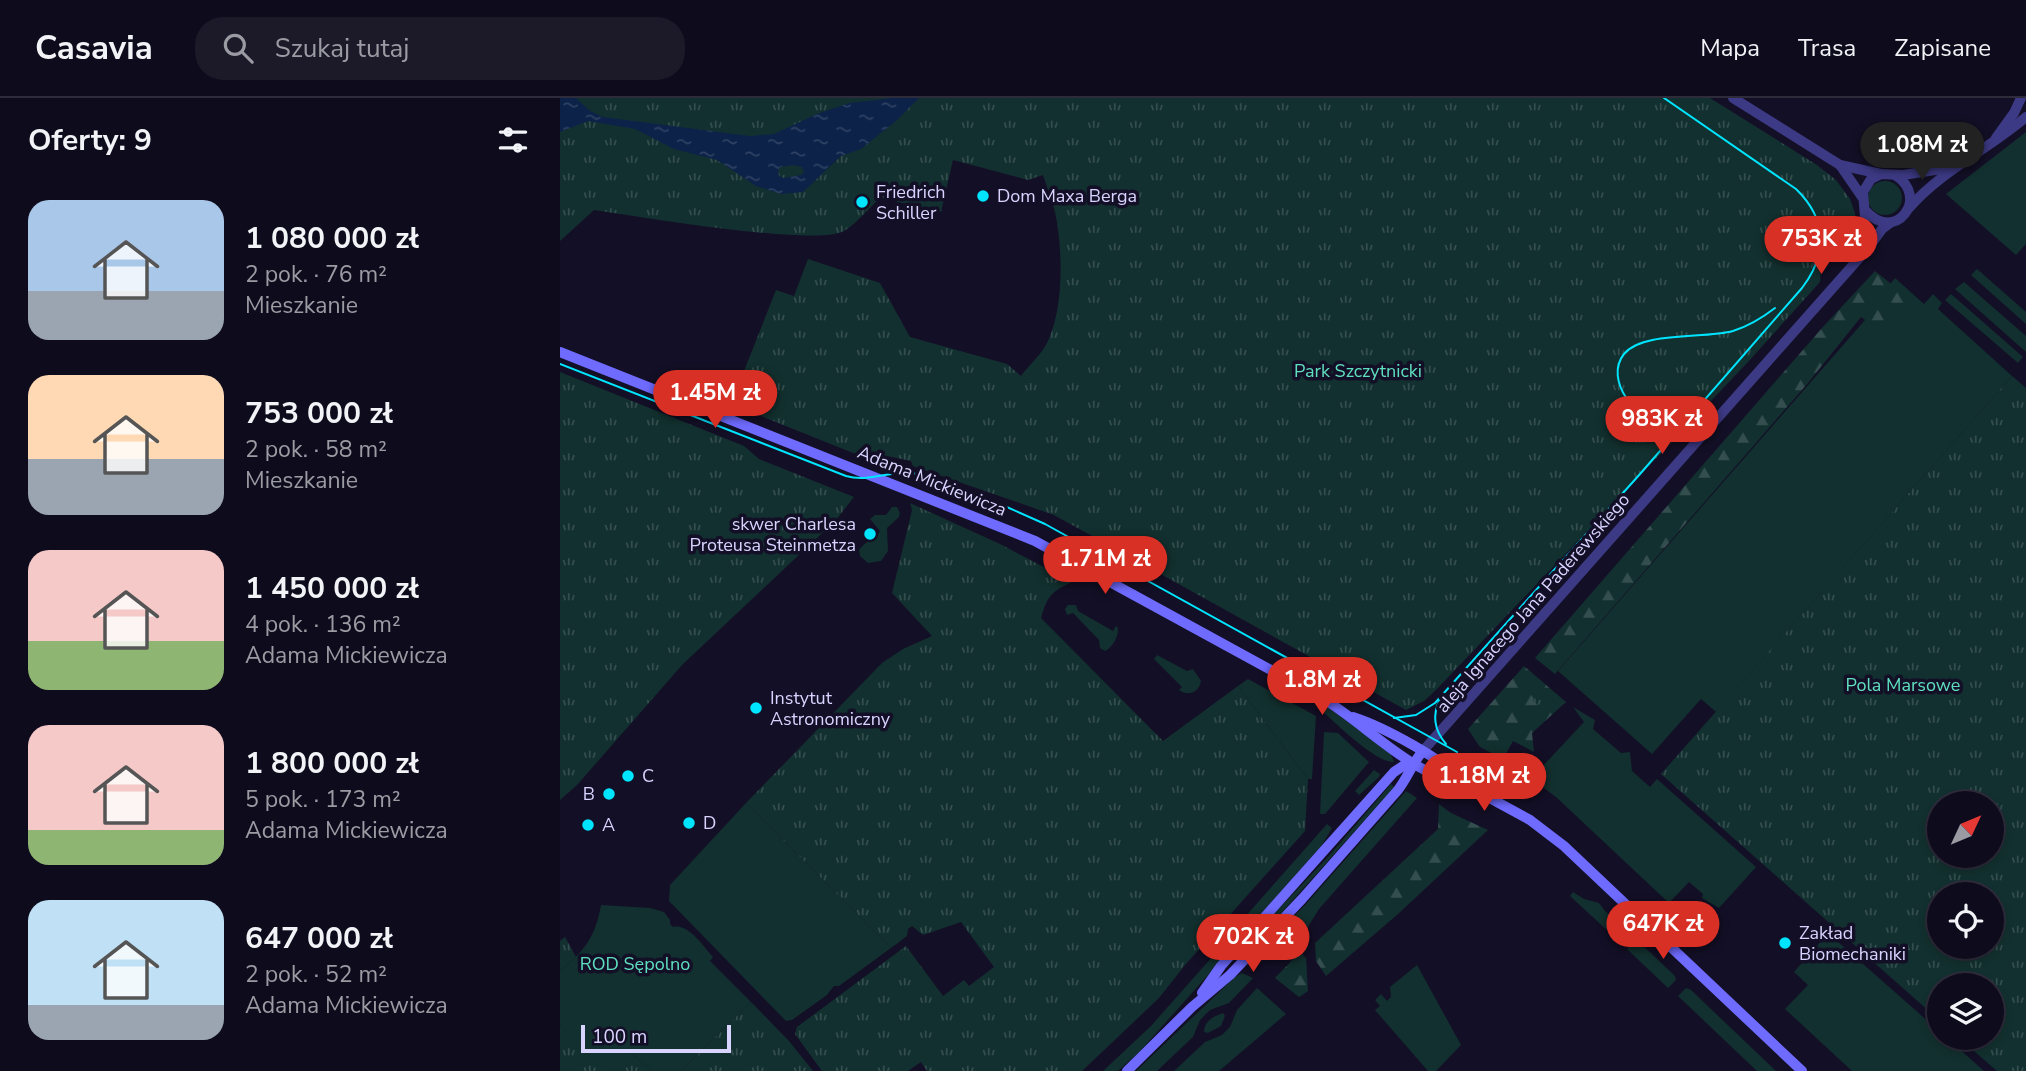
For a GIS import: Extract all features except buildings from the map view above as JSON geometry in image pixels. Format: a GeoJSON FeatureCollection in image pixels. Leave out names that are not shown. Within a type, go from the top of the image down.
{"type":"FeatureCollection","features":[{"type":"Feature","properties":{"kind":"main road","name":"Adama Mickiewicza"},"geometry":{"type":"LineString","coordinates":[[560,352],[1035,541],[1322,698],[1413,762],[1450,782],[1464,784],[1530,820],[1564,846],[1802,1071]]}},
{"type":"Feature","properties":{"kind":"main road","name":"Adama Mickiewicza"},"geometry":{"type":"LineString","coordinates":[[1350,716],[1367,721],[1422,752],[1456,773],[1464,784]]}},
{"type":"Feature","properties":{"kind":"main road"},"geometry":{"type":"LineString","coordinates":[[1127,1071],[1192,1007],[1230,975],[1302,899],[1398,790],[1409,776],[1413,762],[1422,752]]}},
{"type":"Feature","properties":{"kind":"street"},"geometry":{"type":"LineString","coordinates":[[1733,98],[1840,165],[1894,175],[1954,167]]}},
{"type":"Feature","properties":{"kind":"street"},"geometry":{"type":"LineString","coordinates":[[1996,138],[2024,99]]}},
{"type":"Feature","properties":{"kind":"street"},"geometry":{"type":"LineString","coordinates":[[1864,209],[1877,220],[1890,223],[1901,218],[1954,167],[2007,133],[2026,117]]}},
{"type":"Feature","properties":{"kind":"street"},"geometry":{"type":"LineString","coordinates":[[1840,165],[1862,197],[1864,233],[1861,254]]}},
{"type":"Feature","properties":{"kind":"street"},"geometry":{"type":"LineString","coordinates":[[1862,197],[1867,182],[1881,174]]}},
{"type":"Feature","properties":{"kind":"street"},"geometry":{"type":"LineString","coordinates":[[1894,175],[1901,179],[1909,192],[1909,208]]}},
{"type":"Feature","properties":{"kind":"street","name":"aleja Ignacego Jana Paderewskiego"},"geometry":{"type":"LineString","coordinates":[[1422,752],[1890,223]]}},
{"type":"Feature","properties":{"kind":"green space","name":"Park Szczytnicki"},"geometry":{"type":"Polygon","coordinates":[[[560,98],[1710,98],[1817,165],[1836,180],[1850,199],[1855,213],[1856,229],[1851,234],[1823,240],[1820,282],[1747,363],[1436,690],[1424,701],[1406,710],[1054,515],[913,466],[911,461],[887,456],[873,461],[731,404],[776,290],[794,296],[808,259],[880,283],[910,337],[1007,364],[1021,376],[1048,341],[1059,295],[1061,260],[1058,227],[1043,175],[1028,180],[953,160],[941,212],[880,198],[849,228],[827,235],[724,229],[594,210],[560,241],[560,98]]]}},
{"type":"Feature","properties":{"kind":"green space"},"geometry":{"type":"Polygon","coordinates":[[[2026,132],[2026,244],[2016,255],[1946,194],[2026,132]]]}},
{"type":"Feature","properties":{"kind":"green space"},"geometry":{"type":"Polygon","coordinates":[[[1885,181],[1897,186],[1902,198],[1897,210],[1885,215],[1873,210],[1868,198],[1873,186],[1885,181]]]}},
{"type":"Feature","properties":{"kind":"green space"},"geometry":{"type":"Polygon","coordinates":[[[1977,269],[2026,312],[2026,324],[1971,275],[1977,269]]]}},
{"type":"Feature","properties":{"kind":"green space"},"geometry":{"type":"Polygon","coordinates":[[[1875,271],[1914,302],[1886,334],[1861,317],[1808,383],[1555,674],[1535,658],[1822,328],[1875,271]]]}},
{"type":"Feature","properties":{"kind":"green space"},"geometry":{"type":"Polygon","coordinates":[[[1895,278],[1924,304],[1933,294],[1942,303],[1938,309],[2012,376],[1716,712],[1701,699],[1652,754],[1558,671],[1872,312],[1873,304],[1895,278]]]}},
{"type":"Feature","properties":{"kind":"green space"},"geometry":{"type":"Polygon","coordinates":[[[1964,282],[2026,336],[2026,352],[1955,289],[1964,282]]]}},
{"type":"Feature","properties":{"kind":"green space"},"geometry":{"type":"Polygon","coordinates":[[[1951,294],[2023,357],[2018,363],[1945,300],[1951,294]]]}},
{"type":"Feature","properties":{"kind":"green space"},"geometry":{"type":"Polygon","coordinates":[[[560,372],[744,446],[759,459],[854,497],[836,520],[682,665],[577,785],[560,800],[560,372]]]}},
{"type":"Feature","properties":{"kind":"green space","name":"Pola Marsowe"},"geometry":{"type":"Polygon","coordinates":[[[2012,376],[2026,388],[2026,1071],[1997,1071],[1973,1050],[2004,1050],[2004,973],[1927,973],[1927,1009],[1661,774],[2012,376]]]}},
{"type":"Feature","properties":{"kind":"green space"},"geometry":{"type":"Polygon","coordinates":[[[910,503],[1000,544],[1072,582],[1051,595],[1041,618],[1163,741],[1238,686],[1308,779],[1305,831],[1185,965],[1159,998],[1082,1071],[927,1071],[921,1062],[908,1071],[822,1071],[795,1034],[797,1027],[906,946],[943,996],[964,980],[969,986],[994,967],[961,922],[923,935],[912,926],[908,929],[907,936],[891,948],[746,803],[882,663],[903,649],[932,636],[892,593],[912,510],[910,503]]]}},
{"type":"Feature","properties":{"kind":"green space"},"geometry":{"type":"Polygon","coordinates":[[[892,507],[897,507],[900,513],[887,528],[888,551],[881,561],[868,563],[860,556],[859,550],[880,531],[870,519],[875,515],[886,515],[892,507]]]}},
{"type":"Feature","properties":{"kind":"green space"},"geometry":{"type":"Polygon","coordinates":[[[1068,605],[1076,605],[1078,611],[1113,631],[1116,626],[1118,628],[1110,647],[1105,651],[1100,648],[1099,640],[1073,613],[1067,615],[1065,609],[1068,605]]]}},
{"type":"Feature","properties":{"kind":"green space"},"geometry":{"type":"Polygon","coordinates":[[[1157,655],[1187,671],[1193,669],[1201,681],[1198,688],[1190,693],[1179,690],[1182,687],[1154,659],[1157,655]]]}},
{"type":"Feature","properties":{"kind":"green space"},"geometry":{"type":"Polygon","coordinates":[[[1524,666],[1566,702],[1532,733],[1534,752],[1513,741],[1503,759],[1480,747],[1468,729],[1524,666]]]}},
{"type":"Feature","properties":{"kind":"green space"},"geometry":{"type":"Polygon","coordinates":[[[1248,679],[1316,716],[1312,779],[1308,779],[1238,686],[1248,679]]]}},
{"type":"Feature","properties":{"kind":"green space"},"geometry":{"type":"Polygon","coordinates":[[[1539,693],[1555,704],[1549,712],[1533,701],[1539,693]]]}},
{"type":"Feature","properties":{"kind":"green space"},"geometry":{"type":"Polygon","coordinates":[[[1320,702],[1390,752],[1394,762],[1386,761],[1356,741],[1320,709],[1320,702]]]}},
{"type":"Feature","properties":{"kind":"green space"},"geometry":{"type":"Polygon","coordinates":[[[1573,707],[1595,720],[1593,729],[1621,753],[1630,752],[1632,771],[1650,787],[1657,779],[1756,867],[1719,908],[1702,898],[1703,894],[1689,882],[1669,903],[1556,797],[1529,777],[1537,767],[1540,769],[1584,722],[1573,707]]]}},
{"type":"Feature","properties":{"kind":"green space"},"geometry":{"type":"Polygon","coordinates":[[[1324,732],[1338,733],[1369,762],[1325,814],[1320,814],[1324,732]]]}},
{"type":"Feature","properties":{"kind":"green space"},"geometry":{"type":"Polygon","coordinates":[[[1374,770],[1380,774],[1379,777],[1359,795],[1355,791],[1374,770]]]}},
{"type":"Feature","properties":{"kind":"green space"},"geometry":{"type":"Polygon","coordinates":[[[1391,784],[1394,787],[1260,937],[1256,933],[1328,857],[1391,784]]]}},
{"type":"Feature","properties":{"kind":"green space"},"geometry":{"type":"Polygon","coordinates":[[[1406,791],[1417,798],[1319,909],[1303,935],[1278,953],[1267,943],[1306,904],[1406,791]]]}},
{"type":"Feature","properties":{"kind":"green space"},"geometry":{"type":"Polygon","coordinates":[[[746,803],[891,948],[839,986],[834,986],[827,995],[792,1020],[786,1021],[669,901],[670,885],[746,803]]]}},
{"type":"Feature","properties":{"kind":"green space"},"geometry":{"type":"Polygon","coordinates":[[[1439,804],[1451,813],[1488,830],[1398,914],[1326,976],[1316,961],[1315,943],[1438,829],[1439,804]]]}},
{"type":"Feature","properties":{"kind":"green space"},"geometry":{"type":"Polygon","coordinates":[[[1327,824],[1332,828],[1322,845],[1249,927],[1244,918],[1327,824]]]}},
{"type":"Feature","properties":{"kind":"green space"},"geometry":{"type":"Polygon","coordinates":[[[1573,892],[1584,899],[1599,903],[1632,935],[1623,945],[1570,896],[1573,892]]]}},
{"type":"Feature","properties":{"kind":"green space","name":"ROD Sępolno"},"geometry":{"type":"Polygon","coordinates":[[[601,905],[650,908],[664,912],[673,927],[684,928],[695,936],[713,957],[710,961],[751,1002],[681,1071],[652,1071],[627,1049],[603,1071],[560,1025],[560,971],[588,943],[601,905]]]}},
{"type":"Feature","properties":{"kind":"green space"},"geometry":{"type":"Polygon","coordinates":[[[1236,930],[1242,937],[1141,1050],[1118,1071],[1103,1071],[1151,1026],[1236,930]]]}},
{"type":"Feature","properties":{"kind":"green space"},"geometry":{"type":"Polygon","coordinates":[[[1828,933],[1927,1020],[1927,1050],[1960,1050],[1984,1071],[1852,1071],[1785,1009],[1808,985],[1794,972],[1828,933]]]}},
{"type":"Feature","properties":{"kind":"green space"},"geometry":{"type":"Polygon","coordinates":[[[565,937],[576,957],[560,971],[560,941],[565,937]]]}},
{"type":"Feature","properties":{"kind":"green space"},"geometry":{"type":"Polygon","coordinates":[[[1636,939],[1675,976],[1676,980],[1668,988],[1627,949],[1636,939]]]}},
{"type":"Feature","properties":{"kind":"green space"},"geometry":{"type":"Polygon","coordinates":[[[1300,952],[1306,958],[1308,991],[1299,997],[1275,978],[1300,952]]]}},
{"type":"Feature","properties":{"kind":"green space"},"geometry":{"type":"Polygon","coordinates":[[[1417,965],[1461,1045],[1436,1071],[1428,1071],[1375,1010],[1380,1006],[1375,1000],[1381,994],[1387,1001],[1391,997],[1390,987],[1417,965]]]}},
{"type":"Feature","properties":{"kind":"green space"},"geometry":{"type":"Polygon","coordinates":[[[1242,973],[1253,978],[1229,1003],[1210,1010],[1200,1020],[1193,1037],[1157,1071],[1136,1071],[1235,977],[1242,973]]]}},
{"type":"Feature","properties":{"kind":"green space"},"geometry":{"type":"Polygon","coordinates":[[[1257,988],[1286,1014],[1219,1071],[1174,1071],[1205,1042],[1222,1035],[1230,1027],[1237,1010],[1257,988]]]}},
{"type":"Feature","properties":{"kind":"green space"},"geometry":{"type":"Polygon","coordinates":[[[1686,988],[1776,1071],[1757,1071],[1678,996],[1686,988]]]}},
{"type":"Feature","properties":{"kind":"green space"},"geometry":{"type":"Polygon","coordinates":[[[751,1002],[789,1041],[813,1071],[681,1071],[751,1002]]]}},
{"type":"Feature","properties":{"kind":"green space"},"geometry":{"type":"Polygon","coordinates":[[[1223,1013],[1225,1016],[1221,1026],[1208,1033],[1204,1032],[1213,1017],[1223,1013]]]}},
{"type":"Feature","properties":{"kind":"green space"},"geometry":{"type":"Polygon","coordinates":[[[560,1025],[603,1070],[627,1049],[652,1071],[560,1071],[560,1025]]]}},
{"type":"Feature","properties":{"kind":"water"},"geometry":{"type":"Polygon","coordinates":[[[560,98],[576,98],[590,111],[603,117],[750,136],[774,134],[849,103],[919,98],[861,149],[841,156],[803,192],[781,194],[756,186],[717,160],[674,149],[635,129],[588,121],[560,132],[560,98]],[[780,167],[779,176],[784,178],[801,175],[804,172],[802,167],[780,167]]]}},
{"type":"Feature","properties":{"kind":"tram line"},"geometry":{"type":"LineString","coordinates":[[1394,718],[1416,715],[1435,703],[1802,288],[1816,262],[1820,250],[1818,225],[1814,212],[1796,189],[1664,98]]}},
{"type":"Feature","properties":{"kind":"tram line"},"geometry":{"type":"LineString","coordinates":[[1685,418],[1665,424],[1655,422],[1635,408],[1626,398],[1618,376],[1619,364],[1624,354],[1633,347],[1659,339],[1733,331],[1775,308]]}},
{"type":"Feature","properties":{"kind":"tram line"},"geometry":{"type":"LineString","coordinates":[[560,364],[846,476],[863,478],[913,473],[991,500],[1045,524],[1457,752]]}},
{"type":"Feature","properties":{"kind":"tram line"},"geometry":{"type":"LineString","coordinates":[[1440,699],[1436,722],[1446,744]]}},
{"type":"Feature","properties":{"kind":"place","name":"Dom Maxa Berga"},"geometry":{"type":"Point","coordinates":[983,196]}},
{"type":"Feature","properties":{"kind":"place","name":"Friedrich Schiller"},"geometry":{"type":"Point","coordinates":[862,202]}},
{"type":"Feature","properties":{"kind":"place","name":"skwer Charlesa Proteusa Steinmetza"},"geometry":{"type":"Point","coordinates":[870,534]}},
{"type":"Feature","properties":{"kind":"place","name":"Instytut Astronomiczny"},"geometry":{"type":"Point","coordinates":[756,708]}},
{"type":"Feature","properties":{"kind":"place","name":"C"},"geometry":{"type":"Point","coordinates":[628,776]}},
{"type":"Feature","properties":{"kind":"place","name":"B"},"geometry":{"type":"Point","coordinates":[609,794]}},
{"type":"Feature","properties":{"kind":"place","name":"D"},"geometry":{"type":"Point","coordinates":[689,823]}},
{"type":"Feature","properties":{"kind":"place","name":"A"},"geometry":{"type":"Point","coordinates":[588,825]}},
{"type":"Feature","properties":{"kind":"place","name":"Zakład Biomechaniki"},"geometry":{"type":"Point","coordinates":[1785,943]}}]}
